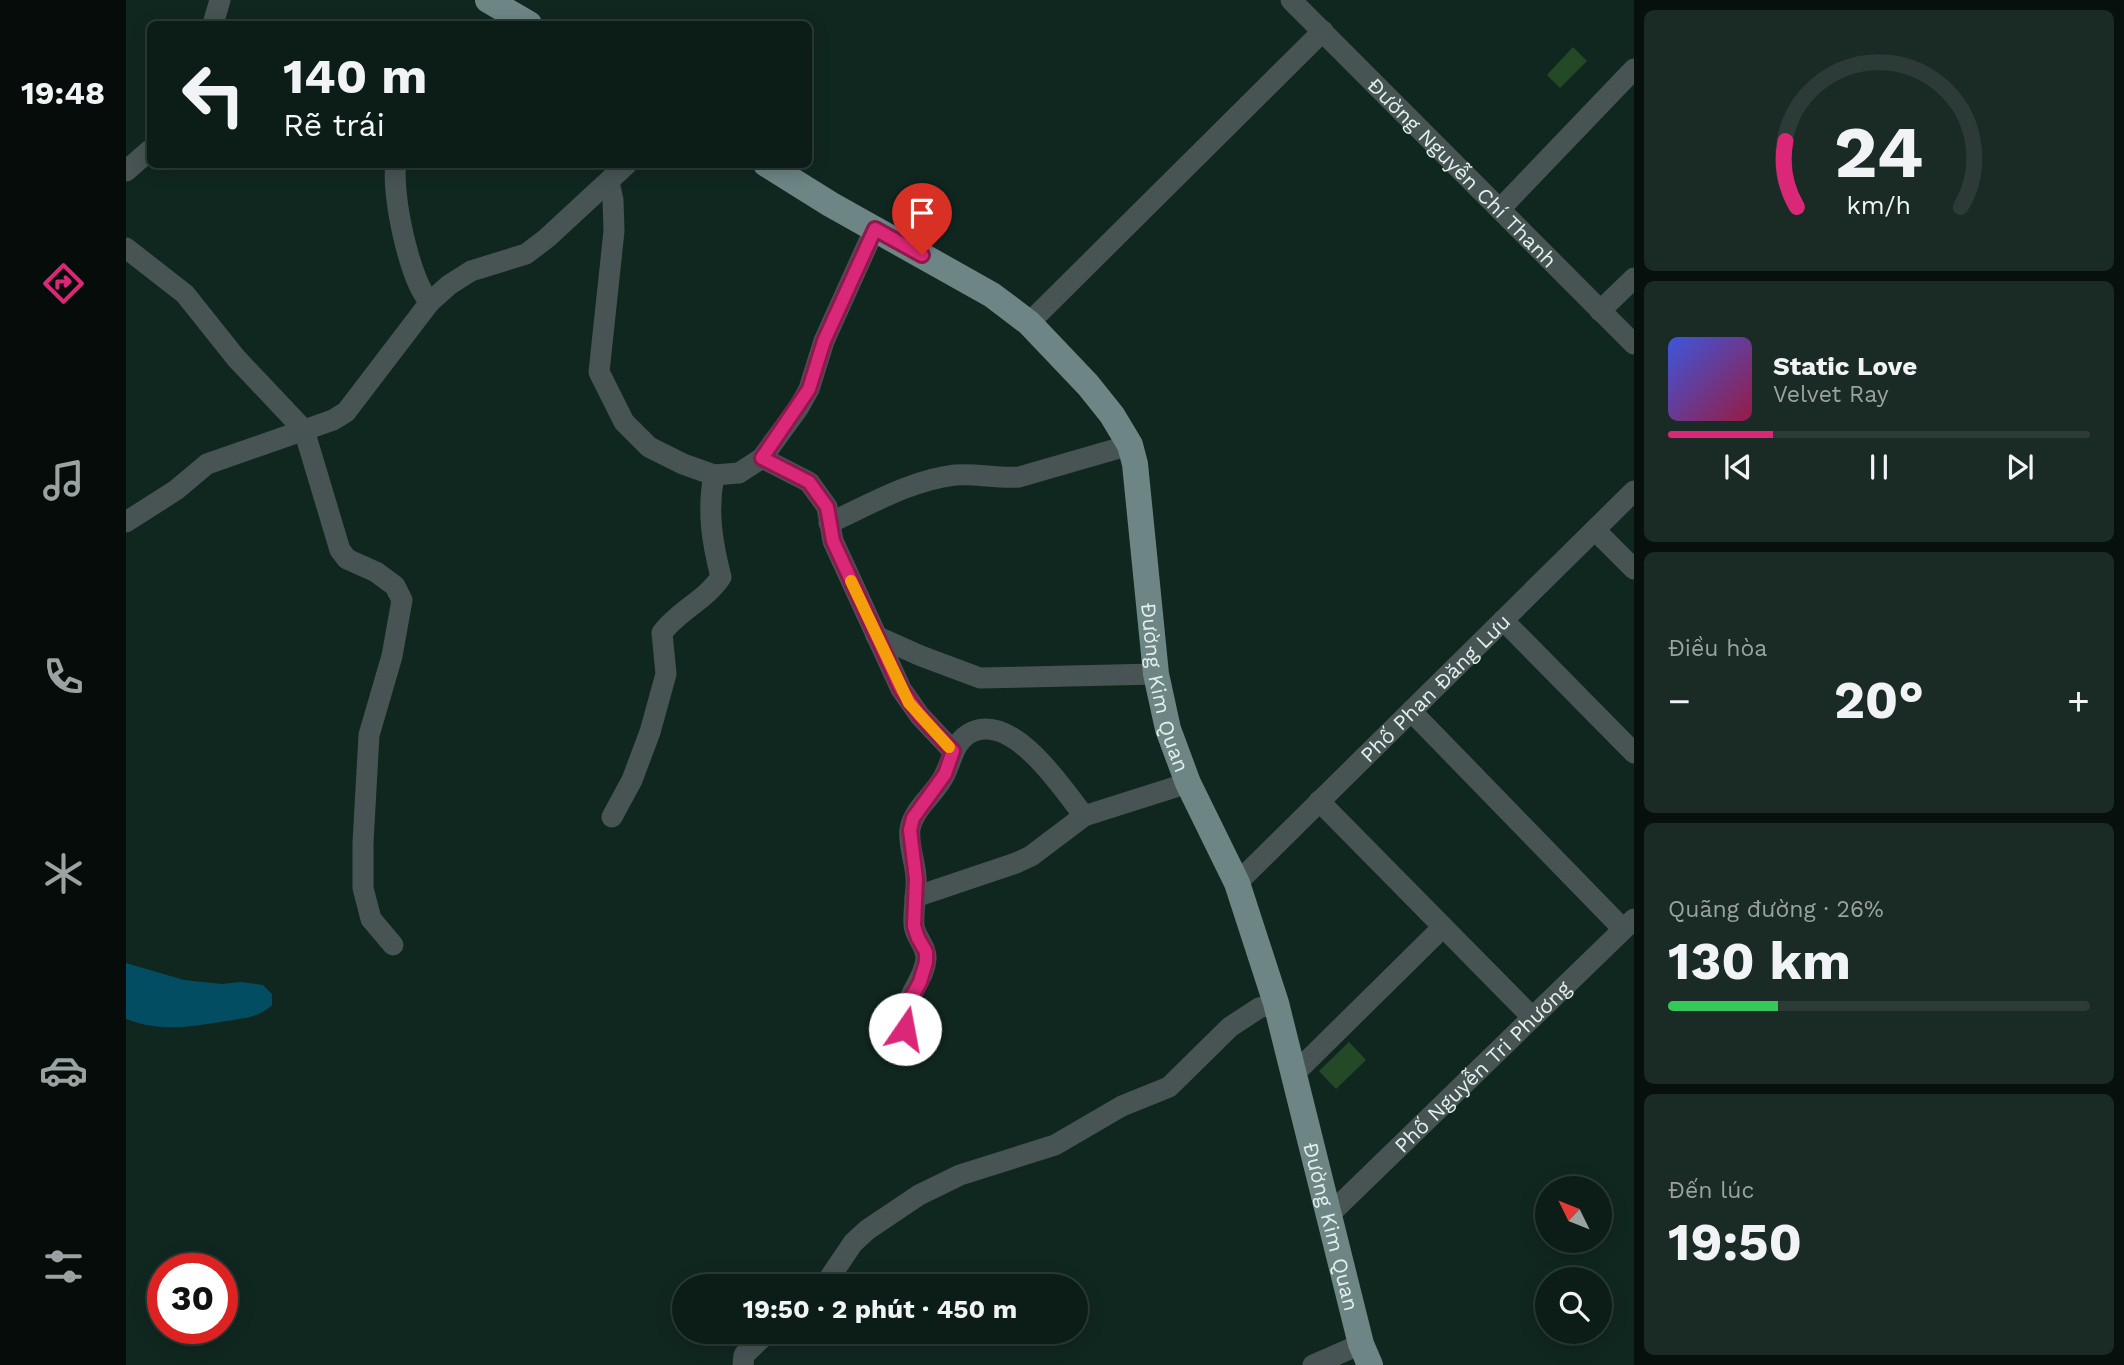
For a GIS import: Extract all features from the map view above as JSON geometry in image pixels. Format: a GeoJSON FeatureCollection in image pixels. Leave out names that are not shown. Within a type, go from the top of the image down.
{"type":"FeatureCollection","features":[{"type":"Feature","properties":{"kind":"main road"},"geometry":{"type":"LineString","coordinates":[[488,0],[524,21]]}},
{"type":"Feature","properties":{"kind":"main road","name":"Đường Kim Quan"},"geometry":{"type":"LineString","coordinates":[[773,168],[992,295],[1029,323],[1088,385],[1112,415],[1130,445],[1135,464],[1156,674],[1168,729],[1188,783],[1237,883],[1276,1003],[1331,1214],[1362,1358]]}},
{"type":"Feature","properties":{"kind":"street"},"geometry":{"type":"LineString","coordinates":[[214,21],[220,0]]}},
{"type":"Feature","properties":{"kind":"street","name":"Đường Nguyễn Chí Thanh"},"geometry":{"type":"LineString","coordinates":[[1291,0],[1634,344]]}},
{"type":"Feature","properties":{"kind":"street"},"geometry":{"type":"LineString","coordinates":[[1029,323],[1322,31]]}},
{"type":"Feature","properties":{"kind":"street"},"geometry":{"type":"LineString","coordinates":[[1500,209],[1634,69]]}},
{"type":"Feature","properties":{"kind":"street"},"geometry":{"type":"LineString","coordinates":[[126,171],[147,153]]}},
{"type":"Feature","properties":{"kind":"street"},"geometry":{"type":"LineString","coordinates":[[395,168],[397,212],[420,290],[430,302]]}},
{"type":"Feature","properties":{"kind":"street"},"geometry":{"type":"LineString","coordinates":[[126,522],[176,490],[207,464],[333,420],[346,412],[430,302],[449,285],[471,271],[526,254],[623,168]]}},
{"type":"Feature","properties":{"kind":"street"},"geometry":{"type":"LineString","coordinates":[[609,182],[613,200],[614,231],[599,372],[624,422],[649,447],[683,464],[714,475],[739,473],[762,458],[809,389],[824,341],[875,229]]}},
{"type":"Feature","properties":{"kind":"street"},"geometry":{"type":"LineString","coordinates":[[126,248],[185,294],[236,358],[304,430],[340,550],[347,559],[376,572],[395,586],[402,600],[392,656],[369,735],[363,843],[363,888],[371,919],[393,945]]}},
{"type":"Feature","properties":{"kind":"street"},"geometry":{"type":"LineString","coordinates":[[1601,311],[1634,278]]}},
{"type":"Feature","properties":{"kind":"street"},"geometry":{"type":"LineString","coordinates":[[829,523],[902,490],[930,481],[978,474],[1001,479],[1019,477],[1130,445]]}},
{"type":"Feature","properties":{"kind":"street"},"geometry":{"type":"LineString","coordinates":[[762,458],[809,482],[827,507],[833,541],[909,703],[953,751]]}},
{"type":"Feature","properties":{"kind":"street"},"geometry":{"type":"LineString","coordinates":[[612,817],[632,780],[650,732],[666,674],[662,634],[670,622],[712,590],[721,577],[710,521],[714,475]]}},
{"type":"Feature","properties":{"kind":"street","name":"Phố Phan Đăng Lưu"},"geometry":{"type":"LineString","coordinates":[[1237,883],[1634,491]]}},
{"type":"Feature","properties":{"kind":"street"},"geometry":{"type":"LineString","coordinates":[[1595,530],[1634,569]]}},
{"type":"Feature","properties":{"kind":"street"},"geometry":{"type":"LineString","coordinates":[[1503,620],[1634,753]]}},
{"type":"Feature","properties":{"kind":"street"},"geometry":{"type":"LineString","coordinates":[[876,636],[980,678],[1156,674]]}},
{"type":"Feature","properties":{"kind":"street"},"geometry":{"type":"LineString","coordinates":[[1411,710],[1629,924]]}},
{"type":"Feature","properties":{"kind":"street"},"geometry":{"type":"LineString","coordinates":[[905,1029],[909,1002],[920,982],[926,962],[926,952],[914,926],[916,879],[910,830],[913,818],[945,774],[953,751],[972,732],[992,729],[1009,736],[1031,752],[1084,817]]}},
{"type":"Feature","properties":{"kind":"street"},"geometry":{"type":"LineString","coordinates":[[915,897],[1031,856],[1084,817],[1188,783]]}},
{"type":"Feature","properties":{"kind":"street"},"geometry":{"type":"LineString","coordinates":[[1320,801],[1532,1017]]}},
{"type":"Feature","properties":{"kind":"street","name":"Phố Nguyễn Tri Phương"},"geometry":{"type":"LineString","coordinates":[[1331,1214],[1629,924]]}},
{"type":"Feature","properties":{"kind":"street"},"geometry":{"type":"LineString","coordinates":[[1295,1073],[1443,927]]}},
{"type":"Feature","properties":{"kind":"street"},"geometry":{"type":"LineString","coordinates":[[832,1274],[853,1243],[867,1230],[919,1195],[960,1175],[1055,1145],[1122,1107],[1169,1087],[1230,1027],[1259,1008],[1276,1003]]}},
{"type":"Feature","properties":{"kind":"street"},"geometry":{"type":"LineString","coordinates":[[743,1365],[744,1355],[755,1344]]}},
{"type":"Feature","properties":{"kind":"street"},"geometry":{"type":"LineString","coordinates":[[1313,1365],[1362,1358]]}},
{"type":"Feature","properties":{"kind":"water"},"geometry":{"type":"Polygon","coordinates":[[[126,963],[184,980],[263,985],[272,994],[272,1005],[250,1017],[200,1025],[163,1027],[138,1023],[126,1019],[126,963]]]}},
{"type":"Feature","properties":{"kind":"building"},"geometry":{"type":"Polygon","coordinates":[[[1573,47],[1587,61],[1560,88],[1547,75],[1573,47]]]}},
{"type":"Feature","properties":{"kind":"building"},"geometry":{"type":"Polygon","coordinates":[[[1349,1042],[1366,1060],[1336,1089],[1319,1071],[1349,1042]]]}},
{"type":"Feature","properties":{"kind":"slow traffic"},"geometry":{"type":"LineString","coordinates":[[851,581],[909,703],[949,747]]}},
{"type":"Feature","properties":{"kind":"route"},"geometry":{"type":"LineString","coordinates":[[905,1029],[909,1002],[920,982],[926,962],[926,952],[914,926],[916,879],[910,830],[913,818],[945,774],[953,751],[909,703],[901,689],[833,541],[827,507],[809,482],[762,458],[809,389],[824,341],[875,229],[922,255]]}}]}
